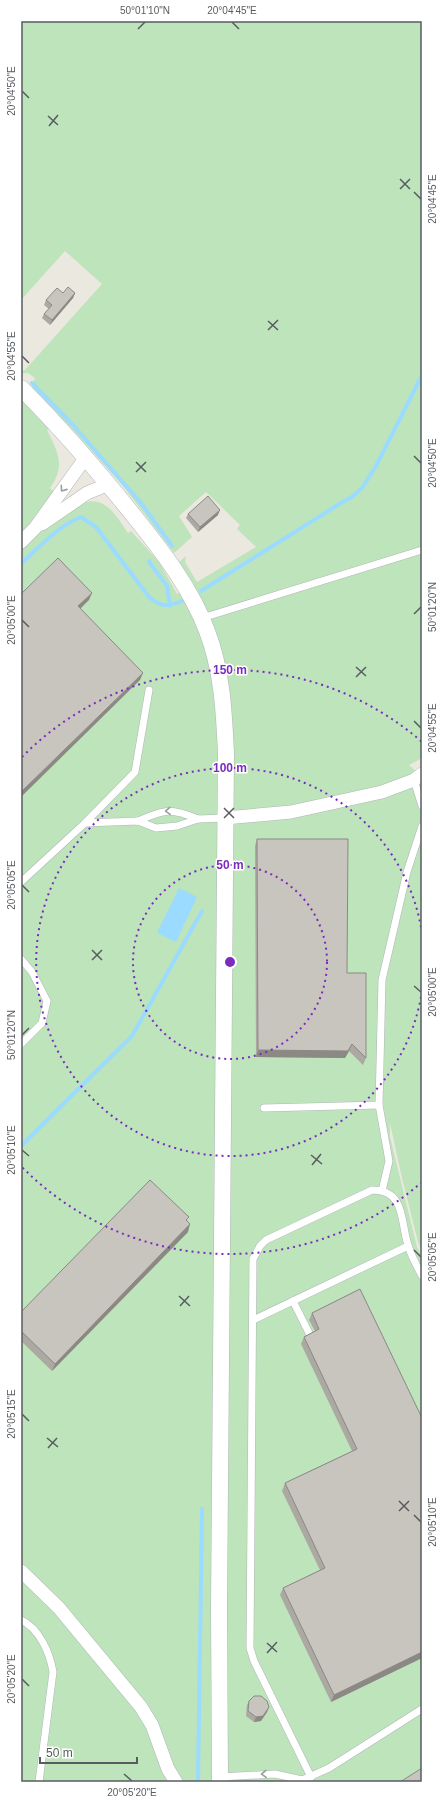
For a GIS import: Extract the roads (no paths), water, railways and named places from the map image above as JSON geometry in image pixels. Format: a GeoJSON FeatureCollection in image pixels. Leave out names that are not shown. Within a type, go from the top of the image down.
{"type":"FeatureCollection","features":[{"type":"Feature","properties":{"kind":"street"},"geometry":{"type":"LineString","coordinates":[[21,388],[58,425],[86,457],[170,562],[202,618],[216,659],[222,693],[226,753],[219,1608],[220,1780]]}},
{"type":"Feature","properties":{"kind":"street"},"geometry":{"type":"LineString","coordinates":[[21,542],[35,528],[86,457]]}},
{"type":"Feature","properties":{"kind":"street"},"geometry":{"type":"LineString","coordinates":[[35,528],[87,493],[108,484]]}},
{"type":"Feature","properties":{"kind":"street"},"geometry":{"type":"LineString","coordinates":[[225,818],[291,812],[382,792],[418,777]]}},
{"type":"Feature","properties":{"kind":"street"},"geometry":{"type":"LineString","coordinates":[[21,1571],[59,1608],[141,1706],[152,1725],[168,1769],[176,1782]]}},
{"type":"Feature","properties":{"kind":"lane"},"geometry":{"type":"LineString","coordinates":[[202,618],[422,550]]}},
{"type":"Feature","properties":{"kind":"lane"},"geometry":{"type":"LineString","coordinates":[[21,882],[85,823],[135,772],[150,690]]}},
{"type":"Feature","properties":{"kind":"lane"},"geometry":{"type":"LineString","coordinates":[[418,777],[422,806]]}},
{"type":"Feature","properties":{"kind":"lane"},"geometry":{"type":"LineString","coordinates":[[85,823],[138,821],[157,812],[178,811],[198,819]]}},
{"type":"Feature","properties":{"kind":"lane"},"geometry":{"type":"LineString","coordinates":[[138,821],[156,828],[177,826],[198,819],[225,818]]}},
{"type":"Feature","properties":{"kind":"lane"},"geometry":{"type":"LineString","coordinates":[[382,1191],[389,1161],[378,1105],[382,980],[407,872],[422,826]]}},
{"type":"Feature","properties":{"kind":"lane"},"geometry":{"type":"LineString","coordinates":[[21,959],[32,972],[47,1001],[42,1023],[21,1044]]}},
{"type":"Feature","properties":{"kind":"lane"},"geometry":{"type":"LineString","coordinates":[[264,1108],[378,1105]]}},
{"type":"Feature","properties":{"kind":"lane"},"geometry":{"type":"LineString","coordinates":[[311,1777],[254,1661],[250,1648],[253,1258],[260,1246],[266,1240],[372,1190],[382,1191],[393,1196],[398,1202],[408,1246],[422,1276]]}},
{"type":"Feature","properties":{"kind":"lane"},"geometry":{"type":"LineString","coordinates":[[253,1320],[408,1246]]}},
{"type":"Feature","properties":{"kind":"lane"},"geometry":{"type":"LineString","coordinates":[[293,1301],[309,1333]]}},
{"type":"Feature","properties":{"kind":"lane"},"geometry":{"type":"LineString","coordinates":[[21,1620],[36,1632],[43,1643],[49,1654],[53,1672],[39,1782]]}},
{"type":"Feature","properties":{"kind":"lane"},"geometry":{"type":"LineString","coordinates":[[220,1780],[275,1774],[301,1781],[328,1768],[422,1709]]}},
{"type":"Feature","properties":{"kind":"water"},"geometry":{"type":"Polygon","coordinates":[[[179,888],[197,897],[176,942],[157,933],[179,888]]]}},
{"type":"Feature","properties":{"kind":"waterway"},"geometry":{"type":"LineString","coordinates":[[201,591],[352,497],[362,488],[376,466],[422,375]]}},
{"type":"Feature","properties":{"kind":"waterway"},"geometry":{"type":"LineString","coordinates":[[32,383],[72,424],[141,503],[172,546]]}},
{"type":"Feature","properties":{"kind":"waterway"},"geometry":{"type":"LineString","coordinates":[[21,564],[41,544],[56,532],[81,517],[96,527],[149,597],[157,603],[164,605],[182,601]]}},
{"type":"Feature","properties":{"kind":"waterway"},"geometry":{"type":"LineString","coordinates":[[150,561],[149,562],[167,586],[170,606]]}},
{"type":"Feature","properties":{"kind":"waterway"},"geometry":{"type":"LineString","coordinates":[[21,1146],[132,1036],[202,911]]}},
{"type":"Feature","properties":{"kind":"waterway"},"geometry":{"type":"LineString","coordinates":[[198,1782],[202,1509]]}}]}
